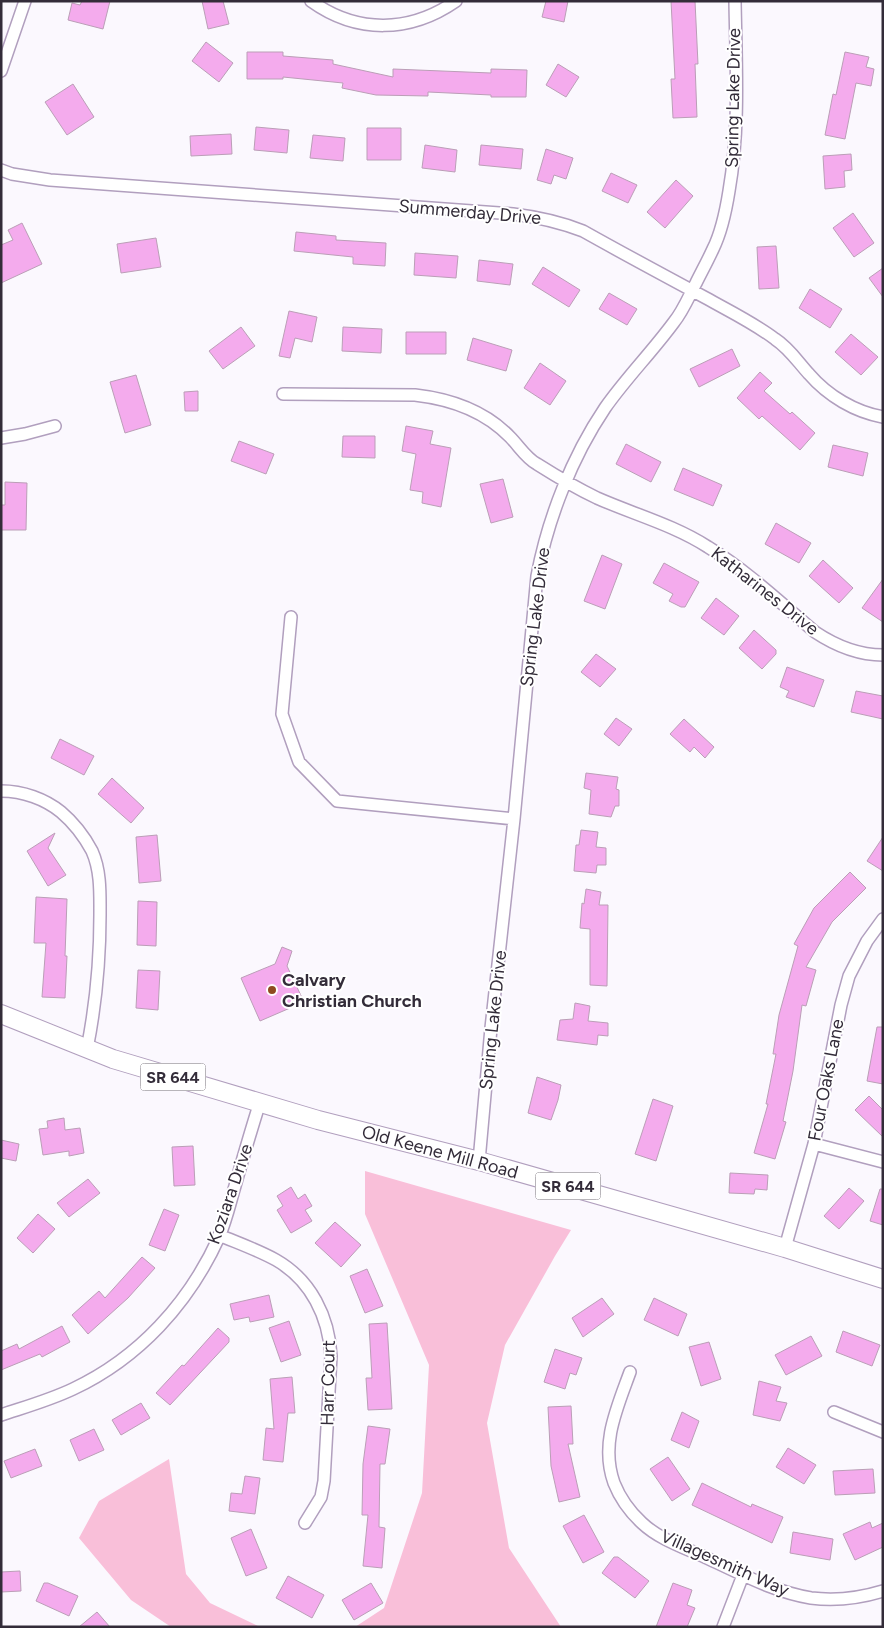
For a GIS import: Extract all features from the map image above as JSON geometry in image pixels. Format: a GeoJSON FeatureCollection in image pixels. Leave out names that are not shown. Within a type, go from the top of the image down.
{"type":"FeatureCollection","features":[{"type":"Feature","properties":{"kind":"main road","name":"Old Keene Mill Road"},"geometry":{"type":"LineString","coordinates":[[1,1014],[113,1059],[318,1120],[480,1161],[785,1248],[883,1279]]}},
{"type":"Feature","properties":{"kind":"street"},"geometry":{"type":"LineString","coordinates":[[1,71],[24,1]]}},
{"type":"Feature","properties":{"kind":"street"},"geometry":{"type":"LineString","coordinates":[[310,1],[348,21],[388,26],[421,20],[436,14],[456,1]]}},
{"type":"Feature","properties":{"kind":"street","name":"Spring Lake Drive"},"geometry":{"type":"LineString","coordinates":[[480,1161],[491,1028],[514,819],[537,576],[542,550],[550,523],[578,454],[604,410],[626,380],[676,320],[714,249],[726,206],[733,166],[736,131],[735,1]]}},
{"type":"Feature","properties":{"kind":"street","name":"Summerday Drive"},"geometry":{"type":"LineString","coordinates":[[1,170],[12,174],[50,180],[513,214],[561,223],[583,231],[692,290],[775,338],[835,398],[857,409],[883,417]]}},
{"type":"Feature","properties":{"kind":"street","name":"Katharines Drive"},"geometry":{"type":"LineString","coordinates":[[283,394],[415,395],[451,402],[471,410],[492,422],[509,436],[534,463],[596,497],[708,546],[734,564],[827,640],[856,652],[883,654]]}},
{"type":"Feature","properties":{"kind":"street"},"geometry":{"type":"LineString","coordinates":[[1,438],[55,426]]}},
{"type":"Feature","properties":{"kind":"street"},"geometry":{"type":"LineString","coordinates":[[291,617],[282,714],[299,762],[337,801],[514,819]]}},
{"type":"Feature","properties":{"kind":"street"},"geometry":{"type":"LineString","coordinates":[[1,791],[31,795],[56,808],[83,835],[98,869],[100,886],[100,939],[95,1008],[87,1048]]}},
{"type":"Feature","properties":{"kind":"street","name":"Four Oaks Lane"},"geometry":{"type":"LineString","coordinates":[[785,1248],[814,1144],[840,1005],[849,976],[867,940],[883,919]]}},
{"type":"Feature","properties":{"kind":"street","name":"Koziara Drive"},"geometry":{"type":"LineString","coordinates":[[1,1415],[47,1400],[72,1389],[113,1366],[168,1317],[184,1298],[220,1235],[260,1102]]}},
{"type":"Feature","properties":{"kind":"street"},"geometry":{"type":"LineString","coordinates":[[814,1144],[883,1162]]}},
{"type":"Feature","properties":{"kind":"street","name":"Harr Court"},"geometry":{"type":"LineString","coordinates":[[220,1235],[256,1251],[286,1267],[297,1276],[314,1297],[326,1322],[331,1344],[331,1356],[324,1481],[321,1497],[306,1523]]}},
{"type":"Feature","properties":{"kind":"street","name":"Villagesmith Way"},"geometry":{"type":"LineString","coordinates":[[630,1372],[613,1420],[609,1442],[611,1471],[621,1497],[634,1515],[653,1532],[743,1575],[784,1591],[813,1598],[839,1599],[882,1592]]}},
{"type":"Feature","properties":{"kind":"street"},"geometry":{"type":"LineString","coordinates":[[834,1412],[883,1432]]}},
{"type":"Feature","properties":{"kind":"street"},"geometry":{"type":"LineString","coordinates":[[723,1627],[743,1575]]}},
{"type":"Feature","properties":{"kind":"shaded area"},"geometry":{"type":"Polygon","coordinates":[[[365,1171],[571,1230],[505,1345],[487,1423],[509,1548],[561,1627],[355,1627],[384,1608],[422,1493],[429,1365],[365,1214],[365,1171]]]}},
{"type":"Feature","properties":{"kind":"shaded area"},"geometry":{"type":"Polygon","coordinates":[[[169,1459],[186,1574],[210,1603],[260,1627],[171,1627],[131,1600],[79,1538],[99,1501],[169,1459]]]}},
{"type":"Feature","properties":{"kind":"building"},"geometry":{"type":"Polygon","coordinates":[[[82,1],[110,1],[103,29],[68,20],[72,3],[80,5],[82,1]]]}},
{"type":"Feature","properties":{"kind":"building"},"geometry":{"type":"Polygon","coordinates":[[[202,1],[223,1],[229,24],[208,29],[202,1]]]}},
{"type":"Feature","properties":{"kind":"building"},"geometry":{"type":"Polygon","coordinates":[[[546,1],[568,1],[564,22],[542,17],[546,1]]]}},
{"type":"Feature","properties":{"kind":"building"},"geometry":{"type":"Polygon","coordinates":[[[671,1],[695,1],[698,64],[695,64],[697,117],[673,118],[671,79],[675,79],[671,1]]]}},
{"type":"Feature","properties":{"kind":"building"},"geometry":{"type":"Polygon","coordinates":[[[206,42],[233,63],[219,82],[192,61],[206,42]]]}},
{"type":"Feature","properties":{"kind":"building"},"geometry":{"type":"Polygon","coordinates":[[[247,52],[283,52],[283,56],[333,60],[333,64],[393,77],[393,69],[491,73],[491,69],[527,70],[526,97],[491,97],[491,95],[428,92],[428,96],[376,95],[342,88],[343,83],[283,77],[283,79],[247,79],[247,52]]]}},
{"type":"Feature","properties":{"kind":"building"},"geometry":{"type":"Polygon","coordinates":[[[845,52],[869,57],[866,67],[874,69],[871,86],[856,83],[845,139],[825,135],[833,94],[836,95],[845,52]]]}},
{"type":"Feature","properties":{"kind":"building"},"geometry":{"type":"Polygon","coordinates":[[[558,64],[579,77],[566,97],[546,85],[558,64]]]}},
{"type":"Feature","properties":{"kind":"building"},"geometry":{"type":"Polygon","coordinates":[[[73,84],[94,117],[67,135],[45,102],[73,84]]]}},
{"type":"Feature","properties":{"kind":"building"},"geometry":{"type":"Polygon","coordinates":[[[256,127],[289,130],[287,153],[254,150],[256,127]]]}},
{"type":"Feature","properties":{"kind":"building"},"geometry":{"type":"Polygon","coordinates":[[[367,128],[401,128],[401,160],[367,160],[367,128]]]}},
{"type":"Feature","properties":{"kind":"building"},"geometry":{"type":"Polygon","coordinates":[[[231,134],[232,154],[191,156],[190,136],[231,134]]]}},
{"type":"Feature","properties":{"kind":"building"},"geometry":{"type":"Polygon","coordinates":[[[313,135],[345,138],[343,161],[310,158],[313,135]]]}},
{"type":"Feature","properties":{"kind":"building"},"geometry":{"type":"Polygon","coordinates":[[[425,145],[457,150],[455,172],[422,168],[425,145]]]}},
{"type":"Feature","properties":{"kind":"building"},"geometry":{"type":"Polygon","coordinates":[[[481,145],[523,149],[521,169],[479,165],[481,145]]]}},
{"type":"Feature","properties":{"kind":"building"},"geometry":{"type":"Polygon","coordinates":[[[546,149],[573,158],[566,179],[554,175],[551,184],[537,180],[546,149]]]}},
{"type":"Feature","properties":{"kind":"building"},"geometry":{"type":"Polygon","coordinates":[[[851,154],[852,170],[844,171],[845,187],[825,189],[823,156],[851,154]]]}},
{"type":"Feature","properties":{"kind":"building"},"geometry":{"type":"Polygon","coordinates":[[[611,173],[637,185],[628,203],[602,191],[611,173]]]}},
{"type":"Feature","properties":{"kind":"building"},"geometry":{"type":"Polygon","coordinates":[[[676,180],[693,196],[665,228],[647,212],[676,180]]]}},
{"type":"Feature","properties":{"kind":"building"},"geometry":{"type":"Polygon","coordinates":[[[853,213],[874,243],[854,257],[833,228],[853,213]]]}},
{"type":"Feature","properties":{"kind":"building"},"geometry":{"type":"Polygon","coordinates":[[[22,223],[42,264],[1,283],[1,245],[13,240],[8,230],[22,223]]]}},
{"type":"Feature","properties":{"kind":"building"},"geometry":{"type":"Polygon","coordinates":[[[296,232],[336,236],[336,240],[386,243],[385,266],[353,264],[353,257],[294,251],[296,232]]]}},
{"type":"Feature","properties":{"kind":"building"},"geometry":{"type":"Polygon","coordinates":[[[156,238],[161,267],[121,273],[117,244],[156,238]]]}},
{"type":"Feature","properties":{"kind":"building"},"geometry":{"type":"Polygon","coordinates":[[[776,246],[779,288],[759,289],[757,247],[776,246]]]}},
{"type":"Feature","properties":{"kind":"building"},"geometry":{"type":"Polygon","coordinates":[[[415,253],[458,256],[456,278],[414,275],[415,253]]]}},
{"type":"Feature","properties":{"kind":"building"},"geometry":{"type":"Polygon","coordinates":[[[479,260],[513,264],[510,285],[477,281],[479,260]]]}},
{"type":"Feature","properties":{"kind":"building"},"geometry":{"type":"Polygon","coordinates":[[[543,267],[580,290],[569,307],[532,284],[543,267]]]}},
{"type":"Feature","properties":{"kind":"building"},"geometry":{"type":"Polygon","coordinates":[[[883,268],[883,297],[869,278],[883,268]]]}},
{"type":"Feature","properties":{"kind":"building"},"geometry":{"type":"Polygon","coordinates":[[[810,289],[842,309],[830,328],[799,308],[810,289]]]}},
{"type":"Feature","properties":{"kind":"building"},"geometry":{"type":"Polygon","coordinates":[[[609,293],[637,309],[627,325],[599,309],[609,293]]]}},
{"type":"Feature","properties":{"kind":"building"},"geometry":{"type":"Polygon","coordinates":[[[289,311],[317,317],[312,342],[295,338],[290,358],[279,356],[289,311]]]}},
{"type":"Feature","properties":{"kind":"building"},"geometry":{"type":"Polygon","coordinates":[[[241,327],[255,346],[223,369],[209,351],[241,327]]]}},
{"type":"Feature","properties":{"kind":"building"},"geometry":{"type":"Polygon","coordinates":[[[343,327],[382,329],[381,353],[342,351],[343,327]]]}},
{"type":"Feature","properties":{"kind":"building"},"geometry":{"type":"Polygon","coordinates":[[[406,332],[446,332],[446,354],[406,354],[406,332]]]}},
{"type":"Feature","properties":{"kind":"building"},"geometry":{"type":"Polygon","coordinates":[[[851,334],[878,357],[861,375],[835,352],[851,334]]]}},
{"type":"Feature","properties":{"kind":"building"},"geometry":{"type":"Polygon","coordinates":[[[473,338],[512,350],[506,371],[467,360],[473,338]]]}},
{"type":"Feature","properties":{"kind":"building"},"geometry":{"type":"Polygon","coordinates":[[[732,349],[740,366],[699,387],[690,369],[732,349]]]}},
{"type":"Feature","properties":{"kind":"building"},"geometry":{"type":"Polygon","coordinates":[[[540,363],[566,381],[550,405],[524,388],[540,363]]]}},
{"type":"Feature","properties":{"kind":"building"},"geometry":{"type":"Polygon","coordinates":[[[760,372],[772,383],[764,391],[790,414],[792,412],[815,433],[800,450],[762,416],[759,419],[737,398],[760,372]]]}},
{"type":"Feature","properties":{"kind":"building"},"geometry":{"type":"Polygon","coordinates":[[[136,375],[151,425],[125,433],[110,382],[136,375]]]}},
{"type":"Feature","properties":{"kind":"building"},"geometry":{"type":"Polygon","coordinates":[[[198,391],[198,411],[185,411],[184,392],[198,391]]]}},
{"type":"Feature","properties":{"kind":"building"},"geometry":{"type":"Polygon","coordinates":[[[406,426],[433,431],[430,444],[451,448],[441,507],[422,503],[423,492],[410,490],[416,454],[402,451],[406,426]]]}},
{"type":"Feature","properties":{"kind":"building"},"geometry":{"type":"Polygon","coordinates":[[[343,436],[375,436],[375,458],[342,457],[343,436]]]}},
{"type":"Feature","properties":{"kind":"building"},"geometry":{"type":"Polygon","coordinates":[[[239,441],[274,454],[266,474],[231,461],[239,441]]]}},
{"type":"Feature","properties":{"kind":"building"},"geometry":{"type":"Polygon","coordinates":[[[626,444],[661,462],[651,482],[616,464],[626,444]]]}},
{"type":"Feature","properties":{"kind":"building"},"geometry":{"type":"Polygon","coordinates":[[[833,445],[868,453],[863,476],[828,467],[833,445]]]}},
{"type":"Feature","properties":{"kind":"building"},"geometry":{"type":"Polygon","coordinates":[[[683,468],[722,485],[713,506],[674,490],[683,468]]]}},
{"type":"Feature","properties":{"kind":"building"},"geometry":{"type":"Polygon","coordinates":[[[503,479],[513,517],[491,523],[480,484],[503,479]]]}},
{"type":"Feature","properties":{"kind":"building"},"geometry":{"type":"Polygon","coordinates":[[[5,482],[27,483],[26,530],[1,530],[1,505],[5,505],[5,482]]]}},
{"type":"Feature","properties":{"kind":"building"},"geometry":{"type":"Polygon","coordinates":[[[776,523],[811,543],[799,563],[765,544],[776,523]]]}},
{"type":"Feature","properties":{"kind":"building"},"geometry":{"type":"Polygon","coordinates":[[[602,555],[622,564],[605,609],[584,601],[602,555]]]}},
{"type":"Feature","properties":{"kind":"building"},"geometry":{"type":"Polygon","coordinates":[[[823,560],[853,588],[839,603],[809,576],[823,560]]]}},
{"type":"Feature","properties":{"kind":"building"},"geometry":{"type":"Polygon","coordinates":[[[664,563],[699,582],[685,607],[669,601],[673,594],[653,583],[664,563]]]}},
{"type":"Feature","properties":{"kind":"building"},"geometry":{"type":"Polygon","coordinates":[[[883,579],[883,622],[862,608],[883,579]]]}},
{"type":"Feature","properties":{"kind":"building"},"geometry":{"type":"Polygon","coordinates":[[[716,598],[739,616],[724,635],[701,618],[716,598]]]}},
{"type":"Feature","properties":{"kind":"building"},"geometry":{"type":"Polygon","coordinates":[[[754,630],[776,650],[776,654],[762,669],[739,648],[754,630]]]}},
{"type":"Feature","properties":{"kind":"building"},"geometry":{"type":"Polygon","coordinates":[[[596,654],[616,669],[600,687],[581,672],[596,654]]]}},
{"type":"Feature","properties":{"kind":"building"},"geometry":{"type":"Polygon","coordinates":[[[787,667],[824,680],[814,707],[786,697],[789,691],[780,687],[787,667]]]}},
{"type":"Feature","properties":{"kind":"building"},"geometry":{"type":"Polygon","coordinates":[[[856,691],[883,696],[883,719],[851,712],[856,691]]]}},
{"type":"Feature","properties":{"kind":"building"},"geometry":{"type":"Polygon","coordinates":[[[616,718],[632,729],[619,746],[604,734],[616,718]]]}},
{"type":"Feature","properties":{"kind":"building"},"geometry":{"type":"Polygon","coordinates":[[[684,719],[714,747],[705,758],[694,747],[690,752],[670,734],[684,719]]]}},
{"type":"Feature","properties":{"kind":"building"},"geometry":{"type":"Polygon","coordinates":[[[60,739],[94,756],[84,775],[51,758],[60,739]]]}},
{"type":"Feature","properties":{"kind":"building"},"geometry":{"type":"Polygon","coordinates":[[[586,773],[618,777],[616,789],[619,790],[619,806],[615,806],[611,817],[589,814],[591,790],[584,788],[586,773]]]}},
{"type":"Feature","properties":{"kind":"building"},"geometry":{"type":"Polygon","coordinates":[[[112,778],[144,808],[131,823],[98,794],[112,778]]]}},
{"type":"Feature","properties":{"kind":"building"},"geometry":{"type":"Polygon","coordinates":[[[581,830],[598,832],[596,847],[606,848],[606,865],[597,865],[596,873],[574,871],[576,845],[579,845],[581,830]]]}},
{"type":"Feature","properties":{"kind":"building"},"geometry":{"type":"Polygon","coordinates":[[[55,833],[48,848],[66,875],[48,886],[27,851],[55,833]]]}},
{"type":"Feature","properties":{"kind":"building"},"geometry":{"type":"Polygon","coordinates":[[[157,835],[161,881],[139,883],[136,837],[157,835]]]}},
{"type":"Feature","properties":{"kind":"building"},"geometry":{"type":"Polygon","coordinates":[[[883,837],[883,871],[867,861],[883,837]]]}},
{"type":"Feature","properties":{"kind":"building"},"geometry":{"type":"Polygon","coordinates":[[[850,872],[866,888],[832,922],[806,967],[816,970],[806,1006],[802,1005],[793,1071],[783,1121],[786,1122],[775,1159],[754,1153],[768,1104],[766,1104],[776,1054],[773,1054],[779,1015],[798,946],[794,944],[814,908],[850,872]]]}},
{"type":"Feature","properties":{"kind":"building"},"geometry":{"type":"Polygon","coordinates":[[[586,889],[601,892],[599,905],[608,905],[607,986],[590,985],[590,929],[580,928],[582,903],[584,904],[586,889]]]}},
{"type":"Feature","properties":{"kind":"building"},"geometry":{"type":"Polygon","coordinates":[[[36,897],[67,899],[65,998],[42,997],[46,943],[34,943],[36,897]]]}},
{"type":"Feature","properties":{"kind":"building"},"geometry":{"type":"Polygon","coordinates":[[[138,901],[157,902],[156,946],[137,945],[138,901]]]}},
{"type":"Feature","properties":{"kind":"building","name":"Calvary Christian Church"},"geometry":{"type":"Polygon","coordinates":[[[282,947],[292,951],[287,966],[304,1002],[260,1021],[241,978],[275,964],[282,947]]]}},
{"type":"Feature","properties":{"kind":"building"},"geometry":{"type":"Polygon","coordinates":[[[138,970],[160,971],[158,1010],[136,1008],[138,970]]]}},
{"type":"Feature","properties":{"kind":"building"},"geometry":{"type":"Polygon","coordinates":[[[575,1003],[590,1006],[588,1021],[608,1023],[608,1036],[598,1035],[597,1045],[557,1040],[560,1020],[573,1019],[575,1003]]]}},
{"type":"Feature","properties":{"kind":"building"},"geometry":{"type":"Polygon","coordinates":[[[877,1027],[883,1027],[883,1084],[867,1081],[877,1027]]]}},
{"type":"Feature","properties":{"kind":"building"},"geometry":{"type":"Polygon","coordinates":[[[537,1077],[561,1085],[551,1120],[528,1113],[537,1077]]]}},
{"type":"Feature","properties":{"kind":"building"},"geometry":{"type":"Polygon","coordinates":[[[869,1096],[883,1110],[883,1137],[855,1110],[869,1096]]]}},
{"type":"Feature","properties":{"kind":"building"},"geometry":{"type":"Polygon","coordinates":[[[653,1099],[673,1106],[656,1161],[635,1154],[653,1099]]]}},
{"type":"Feature","properties":{"kind":"building"},"geometry":{"type":"Polygon","coordinates":[[[64,1118],[65,1130],[80,1128],[84,1153],[69,1156],[69,1151],[43,1155],[39,1129],[48,1128],[47,1121],[64,1118]]]}},
{"type":"Feature","properties":{"kind":"building"},"geometry":{"type":"Polygon","coordinates":[[[1,1140],[19,1144],[16,1161],[1,1158],[1,1140]]]}},
{"type":"Feature","properties":{"kind":"building"},"geometry":{"type":"Polygon","coordinates":[[[193,1146],[195,1185],[174,1186],[172,1147],[193,1146]]]}},
{"type":"Feature","properties":{"kind":"building"},"geometry":{"type":"Polygon","coordinates":[[[730,1173],[768,1175],[767,1190],[755,1189],[754,1194],[729,1193],[730,1173]]]}},
{"type":"Feature","properties":{"kind":"building"},"geometry":{"type":"Polygon","coordinates":[[[88,1179],[100,1193],[69,1217],[57,1203],[88,1179]]]}},
{"type":"Feature","properties":{"kind":"building"},"geometry":{"type":"Polygon","coordinates":[[[291,1187],[298,1199],[305,1194],[312,1206],[305,1210],[312,1221],[291,1233],[277,1210],[283,1206],[277,1196],[291,1187]]]}},
{"type":"Feature","properties":{"kind":"building"},"geometry":{"type":"Polygon","coordinates":[[[849,1188],[864,1201],[839,1229],[824,1216],[849,1188]]]}},
{"type":"Feature","properties":{"kind":"building"},"geometry":{"type":"Polygon","coordinates":[[[880,1189],[883,1189],[883,1225],[870,1221],[880,1189]]]}},
{"type":"Feature","properties":{"kind":"building"},"geometry":{"type":"Polygon","coordinates":[[[164,1209],[179,1215],[165,1251],[149,1245],[164,1209]]]}},
{"type":"Feature","properties":{"kind":"building"},"geometry":{"type":"Polygon","coordinates":[[[38,1214],[55,1229],[33,1253],[17,1238],[38,1214]]]}},
{"type":"Feature","properties":{"kind":"building"},"geometry":{"type":"Polygon","coordinates":[[[335,1222],[361,1245],[341,1267],[315,1243],[335,1222]]]}},
{"type":"Feature","properties":{"kind":"building"},"geometry":{"type":"Polygon","coordinates":[[[142,1257],[155,1268],[128,1298],[88,1334],[72,1315],[99,1291],[105,1298],[142,1257]]]}},
{"type":"Feature","properties":{"kind":"building"},"geometry":{"type":"Polygon","coordinates":[[[367,1269],[383,1306],[365,1313],[350,1276],[367,1269]]]}},
{"type":"Feature","properties":{"kind":"building"},"geometry":{"type":"Polygon","coordinates":[[[269,1295],[274,1317],[250,1322],[249,1317],[234,1320],[230,1304],[269,1295]]]}},
{"type":"Feature","properties":{"kind":"building"},"geometry":{"type":"Polygon","coordinates":[[[602,1298],[614,1314],[583,1337],[572,1318],[602,1298]]]}},
{"type":"Feature","properties":{"kind":"building"},"geometry":{"type":"Polygon","coordinates":[[[654,1298],[687,1314],[678,1336],[644,1320],[654,1298]]]}},
{"type":"Feature","properties":{"kind":"building"},"geometry":{"type":"Polygon","coordinates":[[[289,1321],[301,1355],[281,1362],[269,1328],[289,1321]]]}},
{"type":"Feature","properties":{"kind":"building"},"geometry":{"type":"Polygon","coordinates":[[[387,1323],[392,1409],[368,1410],[366,1378],[372,1378],[369,1324],[387,1323]]]}},
{"type":"Feature","properties":{"kind":"building"},"geometry":{"type":"Polygon","coordinates":[[[62,1326],[70,1342],[42,1357],[40,1354],[1,1370],[1,1351],[17,1344],[19,1349],[62,1326]]]}},
{"type":"Feature","properties":{"kind":"building"},"geometry":{"type":"Polygon","coordinates":[[[218,1328],[229,1338],[229,1342],[170,1405],[156,1393],[182,1365],[184,1366],[218,1328]]]}},
{"type":"Feature","properties":{"kind":"building"},"geometry":{"type":"Polygon","coordinates":[[[843,1331],[880,1345],[872,1366],[836,1352],[843,1331]]]}},
{"type":"Feature","properties":{"kind":"building"},"geometry":{"type":"Polygon","coordinates":[[[811,1336],[822,1356],[786,1375],[775,1355],[811,1336]]]}},
{"type":"Feature","properties":{"kind":"building"},"geometry":{"type":"Polygon","coordinates":[[[709,1342],[721,1379],[701,1386],[689,1347],[709,1342]]]}},
{"type":"Feature","properties":{"kind":"building"},"geometry":{"type":"Polygon","coordinates":[[[555,1349],[582,1358],[576,1375],[570,1373],[565,1389],[544,1382],[555,1349]]]}},
{"type":"Feature","properties":{"kind":"building"},"geometry":{"type":"Polygon","coordinates":[[[292,1377],[295,1413],[288,1413],[283,1462],[263,1460],[266,1428],[274,1429],[270,1379],[292,1377]]]}},
{"type":"Feature","properties":{"kind":"building"},"geometry":{"type":"Polygon","coordinates":[[[759,1381],[781,1387],[776,1401],[787,1403],[780,1421],[753,1415],[759,1381]]]}},
{"type":"Feature","properties":{"kind":"building"},"geometry":{"type":"Polygon","coordinates":[[[141,1403],[150,1418],[121,1435],[112,1420],[141,1403]]]}},
{"type":"Feature","properties":{"kind":"building"},"geometry":{"type":"Polygon","coordinates":[[[571,1406],[573,1444],[568,1444],[580,1497],[559,1502],[551,1466],[548,1407],[571,1406]]]}},
{"type":"Feature","properties":{"kind":"building"},"geometry":{"type":"Polygon","coordinates":[[[682,1412],[699,1421],[689,1448],[671,1440],[682,1412]]]}},
{"type":"Feature","properties":{"kind":"building"},"geometry":{"type":"Polygon","coordinates":[[[368,1426],[390,1429],[385,1464],[380,1464],[379,1527],[385,1528],[382,1568],[363,1566],[368,1515],[362,1515],[363,1464],[368,1426]]]}},
{"type":"Feature","properties":{"kind":"building"},"geometry":{"type":"Polygon","coordinates":[[[94,1429],[104,1450],[79,1461],[70,1440],[94,1429]]]}},
{"type":"Feature","properties":{"kind":"building"},"geometry":{"type":"Polygon","coordinates":[[[788,1448],[816,1465],[804,1484],[776,1467],[788,1448]]]}},
{"type":"Feature","properties":{"kind":"building"},"geometry":{"type":"Polygon","coordinates":[[[35,1449],[42,1466],[11,1478],[4,1461],[35,1449]]]}},
{"type":"Feature","properties":{"kind":"building"},"geometry":{"type":"Polygon","coordinates":[[[668,1457],[690,1489],[672,1501],[650,1469],[668,1457]]]}},
{"type":"Feature","properties":{"kind":"building"},"geometry":{"type":"Polygon","coordinates":[[[873,1469],[875,1493],[835,1495],[833,1471],[873,1469]]]}},
{"type":"Feature","properties":{"kind":"building"},"geometry":{"type":"Polygon","coordinates":[[[245,1476],[260,1478],[255,1514],[229,1511],[231,1493],[242,1494],[245,1476]]]}},
{"type":"Feature","properties":{"kind":"building"},"geometry":{"type":"Polygon","coordinates":[[[702,1483],[751,1507],[752,1504],[783,1517],[772,1543],[692,1505],[702,1483]]]}},
{"type":"Feature","properties":{"kind":"building"},"geometry":{"type":"Polygon","coordinates":[[[584,1515],[604,1552],[583,1563],[563,1526],[584,1515]]]}},
{"type":"Feature","properties":{"kind":"building"},"geometry":{"type":"Polygon","coordinates":[[[870,1522],[872,1528],[883,1523],[883,1547],[855,1560],[843,1534],[870,1522]]]}},
{"type":"Feature","properties":{"kind":"building"},"geometry":{"type":"Polygon","coordinates":[[[251,1529],[267,1568],[246,1576],[231,1538],[251,1529]]]}},
{"type":"Feature","properties":{"kind":"building"},"geometry":{"type":"Polygon","coordinates":[[[793,1532],[833,1539],[830,1560],[790,1553],[793,1532]]]}},
{"type":"Feature","properties":{"kind":"building"},"geometry":{"type":"Polygon","coordinates":[[[614,1557],[618,1557],[649,1581],[635,1598],[602,1573],[614,1557]]]}},
{"type":"Feature","properties":{"kind":"building"},"geometry":{"type":"Polygon","coordinates":[[[20,1571],[21,1591],[1,1592],[1,1572],[20,1571]]]}},
{"type":"Feature","properties":{"kind":"building"},"geometry":{"type":"Polygon","coordinates":[[[288,1576],[324,1595],[312,1618],[276,1598],[288,1576]]]}},
{"type":"Feature","properties":{"kind":"building"},"geometry":{"type":"Polygon","coordinates":[[[44,1583],[78,1596],[69,1616],[36,1601],[44,1583]]]}},
{"type":"Feature","properties":{"kind":"building"},"geometry":{"type":"Polygon","coordinates":[[[371,1583],[383,1603],[354,1620],[342,1600],[371,1583]]]}},
{"type":"Feature","properties":{"kind":"building"},"geometry":{"type":"Polygon","coordinates":[[[673,1583],[692,1590],[687,1605],[695,1608],[687,1627],[656,1627],[673,1583]]]}},
{"type":"Feature","properties":{"kind":"building"},"geometry":{"type":"Polygon","coordinates":[[[97,1612],[110,1627],[79,1627],[97,1612]]]}},
{"type":"Feature","properties":{"kind":"place","name":"Calvary Christian Church"},"geometry":{"type":"Point","coordinates":[272,990]}}]}
